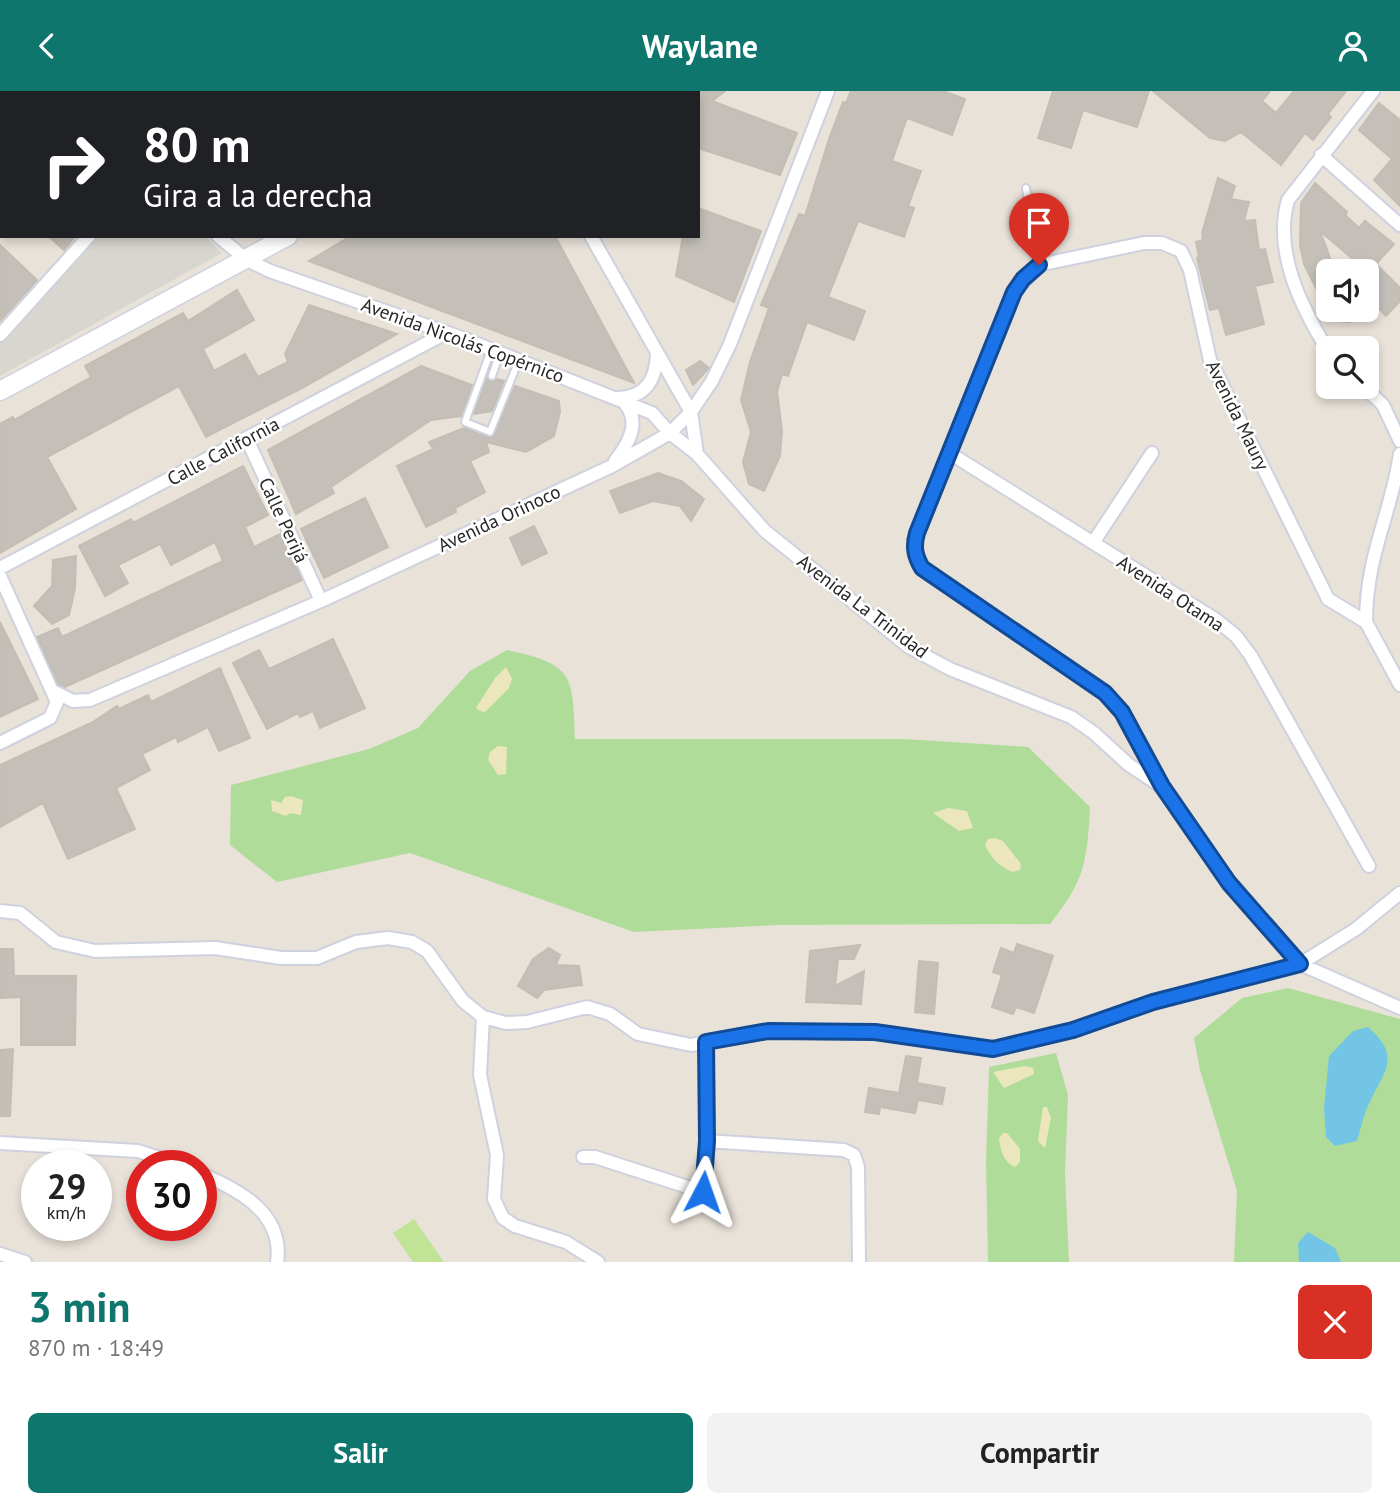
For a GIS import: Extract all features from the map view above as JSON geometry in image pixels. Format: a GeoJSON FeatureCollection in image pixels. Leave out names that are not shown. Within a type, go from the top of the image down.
{"type":"FeatureCollection","features":[{"type":"Feature","properties":{"kind":"street","name":"Avenida Orinoco"},"geometry":{"type":"LineString","coordinates":[[55,692],[73,701],[90,700],[321,601],[612,466],[670,433],[691,412],[712,381],[730,344],[828,91]]}},
{"type":"Feature","properties":{"kind":"street"},"geometry":{"type":"LineString","coordinates":[[1321,336],[1290,272],[1284,230],[1288,200],[1373,91]]}},
{"type":"Feature","properties":{"kind":"street"},"geometry":{"type":"LineString","coordinates":[[1321,155],[1400,225]]}},
{"type":"Feature","properties":{"kind":"street"},"geometry":{"type":"LineString","coordinates":[[0,335],[87,238]]}},
{"type":"Feature","properties":{"kind":"street"},"geometry":{"type":"LineString","coordinates":[[220,238],[247,260]]}},
{"type":"Feature","properties":{"kind":"street"},"geometry":{"type":"LineString","coordinates":[[0,391],[285,238]]}},
{"type":"Feature","properties":{"kind":"street"},"geometry":{"type":"LineString","coordinates":[[592,238],[691,412],[697,454]]}},
{"type":"Feature","properties":{"kind":"street","name":"Avenida Maury"},"geometry":{"type":"LineString","coordinates":[[1039,265],[1144,243],[1162,243],[1181,251],[1190,270],[1210,359],[1328,599],[1366,622]]}},
{"type":"Feature","properties":{"kind":"street","name":"Avenida Nicolás Copérnico"},"geometry":{"type":"LineString","coordinates":[[247,260],[270,271],[496,351],[619,398],[652,413],[670,433]]}},
{"type":"Feature","properties":{"kind":"street"},"geometry":{"type":"LineString","coordinates":[[1039,265],[1023,279],[1014,292],[917,533],[917,559],[922,568],[1105,693],[1122,712],[1162,786],[1229,883],[1300,964],[1400,1008]]}},
{"type":"Feature","properties":{"kind":"street","name":"Calle California"},"geometry":{"type":"LineString","coordinates":[[0,568],[446,333]]}},
{"type":"Feature","properties":{"kind":"street"},"geometry":{"type":"LineString","coordinates":[[619,398],[646,390],[655,376],[657,354]]}},
{"type":"Feature","properties":{"kind":"street"},"geometry":{"type":"LineString","coordinates":[[612,466],[629,440],[634,423],[632,413],[619,398]]}},
{"type":"Feature","properties":{"kind":"street"},"geometry":{"type":"LineString","coordinates":[[1377,399],[1383,405],[1400,441]]}},
{"type":"Feature","properties":{"kind":"street","name":"Avenida La Trinidad"},"geometry":{"type":"LineString","coordinates":[[670,433],[697,454],[765,531],[909,646],[950,669],[1071,717],[1094,733],[1129,765],[1162,786]]}},
{"type":"Feature","properties":{"kind":"street","name":"Calle Perijá"},"geometry":{"type":"LineString","coordinates":[[247,439],[321,601]]}},
{"type":"Feature","properties":{"kind":"street"},"geometry":{"type":"LineString","coordinates":[[1093,543],[1152,453]]}},
{"type":"Feature","properties":{"kind":"street","name":"Avenida Otama"},"geometry":{"type":"LineString","coordinates":[[951,454],[1236,636],[1251,656],[1369,866]]}},
{"type":"Feature","properties":{"kind":"street"},"geometry":{"type":"LineString","coordinates":[[1400,454],[1367,582],[1366,622],[1400,685]]}},
{"type":"Feature","properties":{"kind":"street"},"geometry":{"type":"LineString","coordinates":[[0,576],[55,692],[56,708],[50,718],[0,743]]}},
{"type":"Feature","properties":{"kind":"street"},"geometry":{"type":"LineString","coordinates":[[0,911],[20,912],[56,942],[95,951],[215,948],[281,958],[317,958],[356,942],[388,938],[412,942],[427,951],[463,1001],[483,1017],[506,1023],[527,1022],[587,1007],[598,1008],[638,1034],[691,1045],[768,1031],[875,1032],[993,1049],[1073,1030],[1153,1002],[1300,964],[1356,929],[1400,893]]}},
{"type":"Feature","properties":{"kind":"street"},"geometry":{"type":"LineString","coordinates":[[483,1017],[480,1075],[497,1155],[494,1199],[503,1218],[515,1226],[566,1242],[598,1262]]}},
{"type":"Feature","properties":{"kind":"street"},"geometry":{"type":"LineString","coordinates":[[583,1157],[595,1157],[703,1192],[707,1141],[706,1042]]}},
{"type":"Feature","properties":{"kind":"street"},"geometry":{"type":"LineString","coordinates":[[707,1141],[844,1150],[854,1155],[858,1167],[859,1262]]}},
{"type":"Feature","properties":{"kind":"street"},"geometry":{"type":"LineString","coordinates":[[0,1143],[126,1150]]}},
{"type":"Feature","properties":{"kind":"street"},"geometry":{"type":"LineString","coordinates":[[217,1181],[261,1210],[272,1225],[280,1245],[277,1262]]}},
{"type":"Feature","properties":{"kind":"street"},"geometry":{"type":"LineString","coordinates":[[0,1254],[25,1262]]}},
{"type":"Feature","properties":{"kind":"lane"},"geometry":{"type":"LineString","coordinates":[[1026,188],[1039,265]]}},
{"type":"Feature","properties":{"kind":"lane"},"geometry":{"type":"LineString","coordinates":[[496,351],[465,422],[490,432],[519,360]]}},
{"type":"Feature","properties":{"kind":"lane"},"geometry":{"type":"LineString","coordinates":[[492,376],[496,351]]}},
{"type":"Feature","properties":{"kind":"green space"},"geometry":{"type":"Polygon","coordinates":[[[507,650],[545,661],[565,675],[573,700],[575,739],[904,739],[1028,747],[1090,807],[1082,870],[1071,895],[1050,924],[778,925],[634,932],[410,853],[277,882],[230,845],[231,785],[369,749],[418,728],[470,671],[507,650]]]}},
{"type":"Feature","properties":{"kind":"green space"},"geometry":{"type":"Polygon","coordinates":[[[1288,988],[1400,1019],[1400,1262],[1234,1262],[1237,1191],[1200,1070],[1194,1038],[1242,998],[1288,988]]]}},
{"type":"Feature","properties":{"kind":"green space"},"geometry":{"type":"Polygon","coordinates":[[[1056,1053],[1068,1095],[1065,1173],[1069,1262],[988,1262],[986,1161],[989,1067],[1056,1053]]]}},
{"type":"Feature","properties":{"kind":"green space"},"geometry":{"type":"Polygon","coordinates":[[[414,1219],[444,1262],[413,1262],[393,1233],[414,1219]]]}},
{"type":"Feature","properties":{"kind":"sand"},"geometry":{"type":"Polygon","coordinates":[[[506,667],[512,679],[509,688],[485,712],[480,711],[476,708],[495,678],[506,667]]]}},
{"type":"Feature","properties":{"kind":"sand"},"geometry":{"type":"Polygon","coordinates":[[[498,746],[507,747],[506,774],[498,775],[488,760],[490,752],[498,746]]]}},
{"type":"Feature","properties":{"kind":"sand"},"geometry":{"type":"Polygon","coordinates":[[[285,797],[303,800],[301,815],[290,813],[286,816],[272,811],[271,800],[281,803],[285,797]]]}},
{"type":"Feature","properties":{"kind":"sand"},"geometry":{"type":"Polygon","coordinates":[[[948,808],[967,811],[973,828],[959,831],[933,813],[948,808]]]}},
{"type":"Feature","properties":{"kind":"sand"},"geometry":{"type":"Polygon","coordinates":[[[988,839],[1003,841],[1021,864],[1020,870],[1012,872],[993,858],[985,845],[988,839]]]}},
{"type":"Feature","properties":{"kind":"sand"},"geometry":{"type":"Polygon","coordinates":[[[1025,1066],[1033,1068],[1034,1074],[1004,1088],[993,1072],[1025,1066]]]}},
{"type":"Feature","properties":{"kind":"sand"},"geometry":{"type":"Polygon","coordinates":[[[1043,1107],[1047,1107],[1051,1118],[1045,1148],[1038,1141],[1043,1107]]]}},
{"type":"Feature","properties":{"kind":"sand"},"geometry":{"type":"Polygon","coordinates":[[[1003,1133],[1007,1133],[1020,1149],[1020,1162],[1015,1167],[1005,1159],[1002,1152],[999,1139],[1003,1133]]]}},
{"type":"Feature","properties":{"kind":"shaded area"},"geometry":{"type":"Polygon","coordinates":[[[95,238],[207,238],[222,253],[0,376],[0,341],[95,238]]]}},
{"type":"Feature","properties":{"kind":"water"},"geometry":{"type":"Polygon","coordinates":[[[1368,1027],[1384,1046],[1388,1062],[1386,1070],[1366,1110],[1357,1141],[1335,1146],[1326,1137],[1324,1108],[1329,1056],[1353,1031],[1368,1027]]]}},
{"type":"Feature","properties":{"kind":"water"},"geometry":{"type":"Polygon","coordinates":[[[1308,1232],[1335,1248],[1341,1262],[1299,1262],[1298,1243],[1308,1232]]]}},
{"type":"Feature","properties":{"kind":"building"},"geometry":{"type":"Polygon","coordinates":[[[700,91],[725,91],[712,101],[797,133],[780,175],[700,149],[700,91]]]}},
{"type":"Feature","properties":{"kind":"building"},"geometry":{"type":"Polygon","coordinates":[[[851,91],[943,91],[965,99],[952,135],[907,118],[892,161],[921,171],[908,206],[914,208],[904,237],[858,221],[828,297],[865,311],[854,340],[807,322],[788,376],[782,374],[777,392],[782,430],[780,456],[764,491],[749,484],[743,462],[751,432],[741,400],[750,362],[769,308],[761,305],[799,214],[805,216],[829,139],[843,102],[846,103],[851,91]]]}},
{"type":"Feature","properties":{"kind":"building"},"geometry":{"type":"Polygon","coordinates":[[[1053,91],[1149,91],[1137,127],[1083,110],[1071,148],[1038,138],[1053,91]]]}},
{"type":"Feature","properties":{"kind":"building"},"geometry":{"type":"Polygon","coordinates":[[[1153,91],[1270,91],[1262,101],[1276,113],[1294,91],[1346,91],[1313,140],[1305,133],[1281,165],[1241,132],[1225,141],[1210,138],[1153,91]]]}},
{"type":"Feature","properties":{"kind":"building"},"geometry":{"type":"Polygon","coordinates":[[[1379,103],[1400,120],[1400,206],[1374,180],[1392,159],[1359,130],[1379,103]]]}},
{"type":"Feature","properties":{"kind":"building"},"geometry":{"type":"Polygon","coordinates":[[[1218,178],[1235,186],[1231,199],[1249,202],[1244,221],[1255,220],[1259,250],[1265,249],[1273,282],[1255,286],[1264,324],[1226,335],[1219,308],[1210,310],[1197,258],[1196,242],[1203,240],[1202,233],[1218,178]]]}},
{"type":"Feature","properties":{"kind":"building"},"geometry":{"type":"Polygon","coordinates":[[[1315,183],[1347,212],[1345,215],[1359,228],[1365,221],[1394,244],[1379,261],[1353,259],[1320,231],[1330,259],[1316,259],[1316,288],[1304,264],[1300,245],[1301,203],[1315,183]]]}},
{"type":"Feature","properties":{"kind":"building"},"geometry":{"type":"Polygon","coordinates":[[[700,209],[761,231],[734,302],[676,276],[683,238],[700,238],[700,209]]]}},
{"type":"Feature","properties":{"kind":"building"},"geometry":{"type":"Polygon","coordinates":[[[50,238],[73,238],[64,250],[50,238]]]}},
{"type":"Feature","properties":{"kind":"building"},"geometry":{"type":"Polygon","coordinates":[[[348,238],[556,238],[634,383],[309,261],[348,238]]]}},
{"type":"Feature","properties":{"kind":"building"},"geometry":{"type":"Polygon","coordinates":[[[0,245],[37,280],[0,321],[0,245]]]}},
{"type":"Feature","properties":{"kind":"building"},"geometry":{"type":"Polygon","coordinates":[[[1379,267],[1400,288],[1400,301],[1386,316],[1379,308],[1379,267]]]}},
{"type":"Feature","properties":{"kind":"building"},"geometry":{"type":"Polygon","coordinates":[[[237,290],[254,320],[203,349],[214,371],[245,354],[258,377],[288,362],[285,354],[309,305],[397,334],[302,388],[206,437],[179,386],[47,457],[76,509],[0,553],[0,424],[13,417],[14,420],[91,377],[85,366],[183,313],[188,321],[237,290]]]}},
{"type":"Feature","properties":{"kind":"building"},"geometry":{"type":"Polygon","coordinates":[[[700,361],[709,368],[693,385],[686,370],[700,361]]]}},
{"type":"Feature","properties":{"kind":"building"},"geometry":{"type":"Polygon","coordinates":[[[421,366],[472,385],[461,416],[431,420],[331,487],[334,493],[296,514],[268,450],[421,366]]]}},
{"type":"Feature","properties":{"kind":"building"},"geometry":{"type":"Polygon","coordinates":[[[487,378],[491,382],[497,379],[504,381],[492,411],[474,414],[487,378]]]}},
{"type":"Feature","properties":{"kind":"building"},"geometry":{"type":"Polygon","coordinates":[[[515,386],[559,401],[560,412],[554,436],[526,452],[486,442],[489,452],[470,461],[485,492],[455,508],[456,512],[426,527],[397,466],[433,449],[429,442],[464,428],[493,437],[515,386]]]}},
{"type":"Feature","properties":{"kind":"building"},"geometry":{"type":"Polygon","coordinates":[[[243,466],[268,515],[245,527],[254,547],[280,534],[302,580],[65,687],[58,684],[37,637],[58,628],[62,637],[223,561],[215,542],[171,565],[160,544],[118,565],[128,583],[105,596],[79,546],[131,519],[133,523],[243,466]]]}},
{"type":"Feature","properties":{"kind":"building"},"geometry":{"type":"Polygon","coordinates":[[[658,473],[681,481],[704,499],[691,521],[680,506],[653,501],[620,513],[610,491],[658,473]]]}},
{"type":"Feature","properties":{"kind":"building"},"geometry":{"type":"Polygon","coordinates":[[[365,498],[388,547],[324,578],[301,529],[365,498]]]}},
{"type":"Feature","properties":{"kind":"building"},"geometry":{"type":"Polygon","coordinates":[[[534,526],[547,553],[522,565],[510,538],[534,526]]]}},
{"type":"Feature","properties":{"kind":"building"},"geometry":{"type":"Polygon","coordinates":[[[76,556],[75,588],[69,615],[52,624],[34,606],[52,586],[53,560],[76,556]]]}},
{"type":"Feature","properties":{"kind":"building"},"geometry":{"type":"Polygon","coordinates":[[[0,622],[38,699],[0,717],[0,622]]]}},
{"type":"Feature","properties":{"kind":"building"},"geometry":{"type":"Polygon","coordinates":[[[333,639],[365,708],[320,728],[313,711],[300,717],[298,713],[267,729],[233,663],[259,650],[269,669],[333,639]]]}},
{"type":"Feature","properties":{"kind":"building"},"geometry":{"type":"Polygon","coordinates":[[[220,668],[250,738],[219,751],[208,727],[178,742],[176,737],[142,754],[150,770],[116,788],[135,829],[68,859],[43,803],[0,827],[0,765],[93,722],[117,706],[119,709],[148,695],[151,702],[220,668]]]}},
{"type":"Feature","properties":{"kind":"building"},"geometry":{"type":"Polygon","coordinates":[[[1017,944],[1053,956],[1034,1013],[1016,1007],[1013,1014],[992,1007],[1002,975],[993,972],[1001,948],[1014,953],[1017,944]]]}},
{"type":"Feature","properties":{"kind":"building"},"geometry":{"type":"Polygon","coordinates":[[[860,945],[854,959],[838,959],[835,986],[864,971],[861,1004],[806,1002],[810,951],[860,945]]]}},
{"type":"Feature","properties":{"kind":"building"},"geometry":{"type":"Polygon","coordinates":[[[549,948],[560,955],[556,965],[579,966],[582,985],[544,990],[537,998],[518,986],[533,959],[549,948]]]}},
{"type":"Feature","properties":{"kind":"building"},"geometry":{"type":"Polygon","coordinates":[[[0,949],[13,949],[14,976],[76,976],[75,1045],[21,1045],[21,997],[0,998],[0,949]]]}},
{"type":"Feature","properties":{"kind":"building"},"geometry":{"type":"Polygon","coordinates":[[[919,961],[938,963],[934,1014],[915,1012],[919,961]]]}},
{"type":"Feature","properties":{"kind":"building"},"geometry":{"type":"Polygon","coordinates":[[[13,1049],[10,1116],[0,1116],[0,1050],[13,1049]]]}},
{"type":"Feature","properties":{"kind":"building"},"geometry":{"type":"Polygon","coordinates":[[[906,1056],[921,1058],[917,1083],[945,1088],[942,1104],[918,1100],[915,1113],[880,1107],[879,1114],[865,1112],[869,1088],[899,1093],[906,1056]]]}},
{"type":"Feature","properties":{"kind":"route"},"geometry":{"type":"LineString","coordinates":[[703,1192],[707,1141],[706,1042],[768,1031],[875,1032],[993,1049],[1073,1030],[1153,1002],[1300,964],[1229,883],[1162,786],[1122,712],[1105,693],[922,568],[914,551],[917,533],[1014,292],[1023,279],[1039,265]]}}]}
